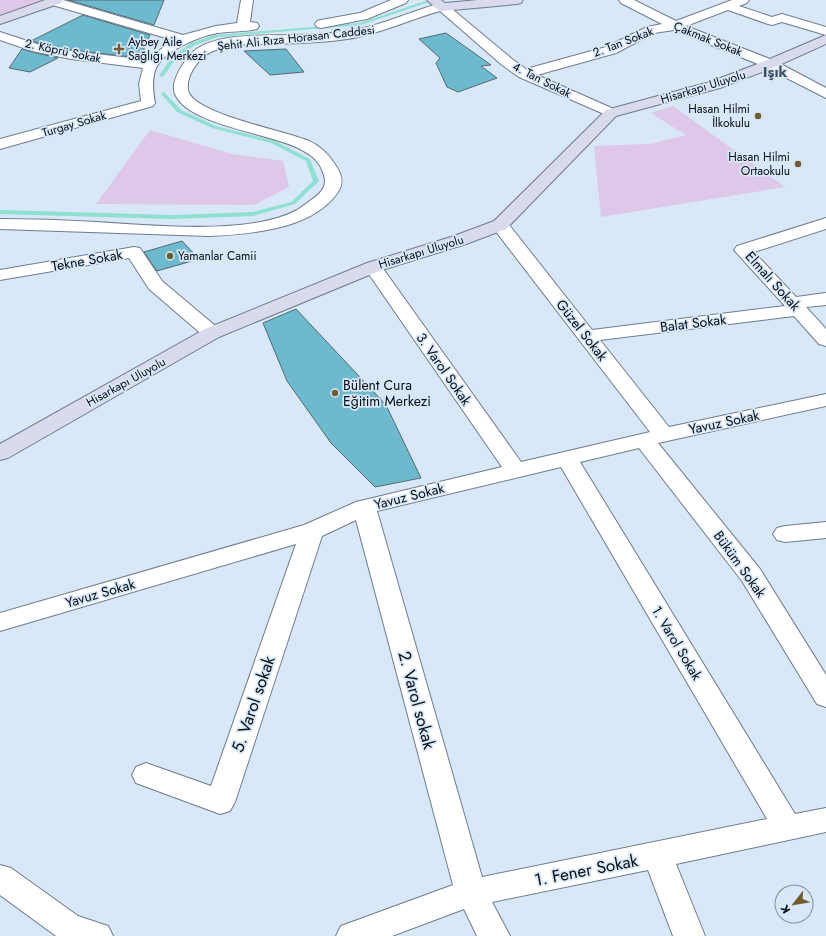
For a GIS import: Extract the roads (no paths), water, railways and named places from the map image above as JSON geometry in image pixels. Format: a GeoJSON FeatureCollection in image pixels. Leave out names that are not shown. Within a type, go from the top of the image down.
{"type":"FeatureCollection","features":[{"type":"Feature","properties":{"kind":"street"},"geometry":{"type":"LineString","coordinates":[[243,27],[247,0]]}},
{"type":"Feature","properties":{"kind":"street","name":"Şehit Ali Rıza Horasan Caddesi"},"geometry":{"type":"LineString","coordinates":[[311,24],[332,23],[363,16],[402,0]]}},
{"type":"Feature","properties":{"kind":"street","name":"Şehit Ali Rıza Horasan Caddesi"},"geometry":{"type":"LineString","coordinates":[[148,103],[146,89],[162,75],[189,66],[198,53],[207,48],[238,42],[325,37],[379,30],[438,3],[517,0]]}},
{"type":"Feature","properties":{"kind":"street","name":"Çakmak Sokak"},"geometry":{"type":"LineString","coordinates":[[625,0],[675,26],[770,64],[826,94]]}},
{"type":"Feature","properties":{"kind":"street","name":"2. Tan Sokak"},"geometry":{"type":"LineString","coordinates":[[524,74],[611,50],[651,30],[675,26],[743,0]]}},
{"type":"Feature","properties":{"kind":"street"},"geometry":{"type":"LineString","coordinates":[[0,20],[55,1],[183,39]]}},
{"type":"Feature","properties":{"kind":"street","name":"4. Tan Sokak"},"geometry":{"type":"LineString","coordinates":[[438,3],[507,62],[524,74],[611,113]]}},
{"type":"Feature","properties":{"kind":"street"},"geometry":{"type":"LineString","coordinates":[[728,6],[772,20],[782,18],[824,40]]}},
{"type":"Feature","properties":{"kind":"street","name":"Şehit Ali Rıza Horasan Caddesi"},"geometry":{"type":"LineString","coordinates":[[162,75],[169,47],[183,39],[203,32],[266,26]]}},
{"type":"Feature","properties":{"kind":"street","name":"2. Köprü Sokak"},"geometry":{"type":"LineString","coordinates":[[0,36],[37,48],[162,75]]}},
{"type":"Feature","properties":{"kind":"street","name":"Hisarkapı Uluyolu"},"geometry":{"type":"LineString","coordinates":[[0,453],[212,333],[373,267],[460,240],[500,224],[611,113],[715,85],[770,64],[824,40]]}},
{"type":"Feature","properties":{"kind":"street"},"geometry":{"type":"LineString","coordinates":[[0,224],[199,231],[229,230],[256,227],[297,216],[319,204],[329,194],[334,182],[329,165],[318,152],[297,142],[212,115],[190,105],[181,93],[162,75]]}},
{"type":"Feature","properties":{"kind":"street","name":"Turgay Sokak"},"geometry":{"type":"LineString","coordinates":[[0,144],[148,103]]}},
{"type":"Feature","properties":{"kind":"street","name":"Elmalı Sokak"},"geometry":{"type":"LineString","coordinates":[[826,223],[743,250],[826,340]]}},
{"type":"Feature","properties":{"kind":"street","name":"Güzel Sokak"},"geometry":{"type":"LineString","coordinates":[[500,224],[587,336],[654,437]]}},
{"type":"Feature","properties":{"kind":"street","name":"Tekne Sokak"},"geometry":{"type":"LineString","coordinates":[[0,275],[134,252],[155,285],[212,333]]}},
{"type":"Feature","properties":{"kind":"street","name":"3. Varol Sokak"},"geometry":{"type":"LineString","coordinates":[[373,267],[515,470]]}},
{"type":"Feature","properties":{"kind":"street","name":"Balat Sokak"},"geometry":{"type":"LineString","coordinates":[[587,336],[796,307],[826,299]]}},
{"type":"Feature","properties":{"kind":"street","name":"Yavuz Sokak"},"geometry":{"type":"LineString","coordinates":[[0,622],[312,531],[364,507],[654,437],[826,400]]}},
{"type":"Feature","properties":{"kind":"street","name":"Büküm Sokak"},"geometry":{"type":"LineString","coordinates":[[654,437],[751,575],[826,697]]}},
{"type":"Feature","properties":{"kind":"street","name":"1. Varol Sokak"},"geometry":{"type":"LineString","coordinates":[[567,458],[788,828]]}},
{"type":"Feature","properties":{"kind":"street","name":"2. Varol sokak"},"geometry":{"type":"LineString","coordinates":[[364,507],[470,893],[494,936]]}},
{"type":"Feature","properties":{"kind":"street"},"geometry":{"type":"LineString","coordinates":[[785,534],[826,530]]}},
{"type":"Feature","properties":{"kind":"street","name":"5. Varol sokak"},"geometry":{"type":"LineString","coordinates":[[146,774],[220,802],[312,531]]}},
{"type":"Feature","properties":{"kind":"street","name":"1. Fener Sokak"},"geometry":{"type":"LineString","coordinates":[[352,936],[470,893],[826,820]]}},
{"type":"Feature","properties":{"kind":"street"},"geometry":{"type":"LineString","coordinates":[[657,855],[689,936]]}},
{"type":"Feature","properties":{"kind":"street"},"geometry":{"type":"LineString","coordinates":[[0,878],[77,933]]}},
{"type":"Feature","properties":{"kind":"waterway"},"geometry":{"type":"LineString","coordinates":[[161,76],[173,59],[193,44],[217,36],[361,24],[427,2]]}},
{"type":"Feature","properties":{"kind":"waterway"},"geometry":{"type":"LineString","coordinates":[[0,212],[173,217],[253,214],[293,203],[316,181],[308,160],[273,142],[214,127],[179,111],[164,94]]}},
{"type":"Feature","properties":{"kind":"place","name":"Aybey Aile Sağlığı Merkezi"},"geometry":{"type":"Point","coordinates":[119,49]}},
{"type":"Feature","properties":{"kind":"place","name":"Hasan Hilmi İlkokulu"},"geometry":{"type":"Point","coordinates":[758,116]}},
{"type":"Feature","properties":{"kind":"place","name":"Hasan Hilmi Ortaokulu"},"geometry":{"type":"Point","coordinates":[798,164]}},
{"type":"Feature","properties":{"kind":"place","name":"Yamanlar Camii"},"geometry":{"type":"Point","coordinates":[170,256]}},
{"type":"Feature","properties":{"kind":"place","name":"Bülent Cura Eğitim Merkezi"},"geometry":{"type":"Point","coordinates":[335,393]}},
{"type":"Feature","properties":{"kind":"district","name":"Işık"},"geometry":{"type":"Point","coordinates":[775,72]}}]}
